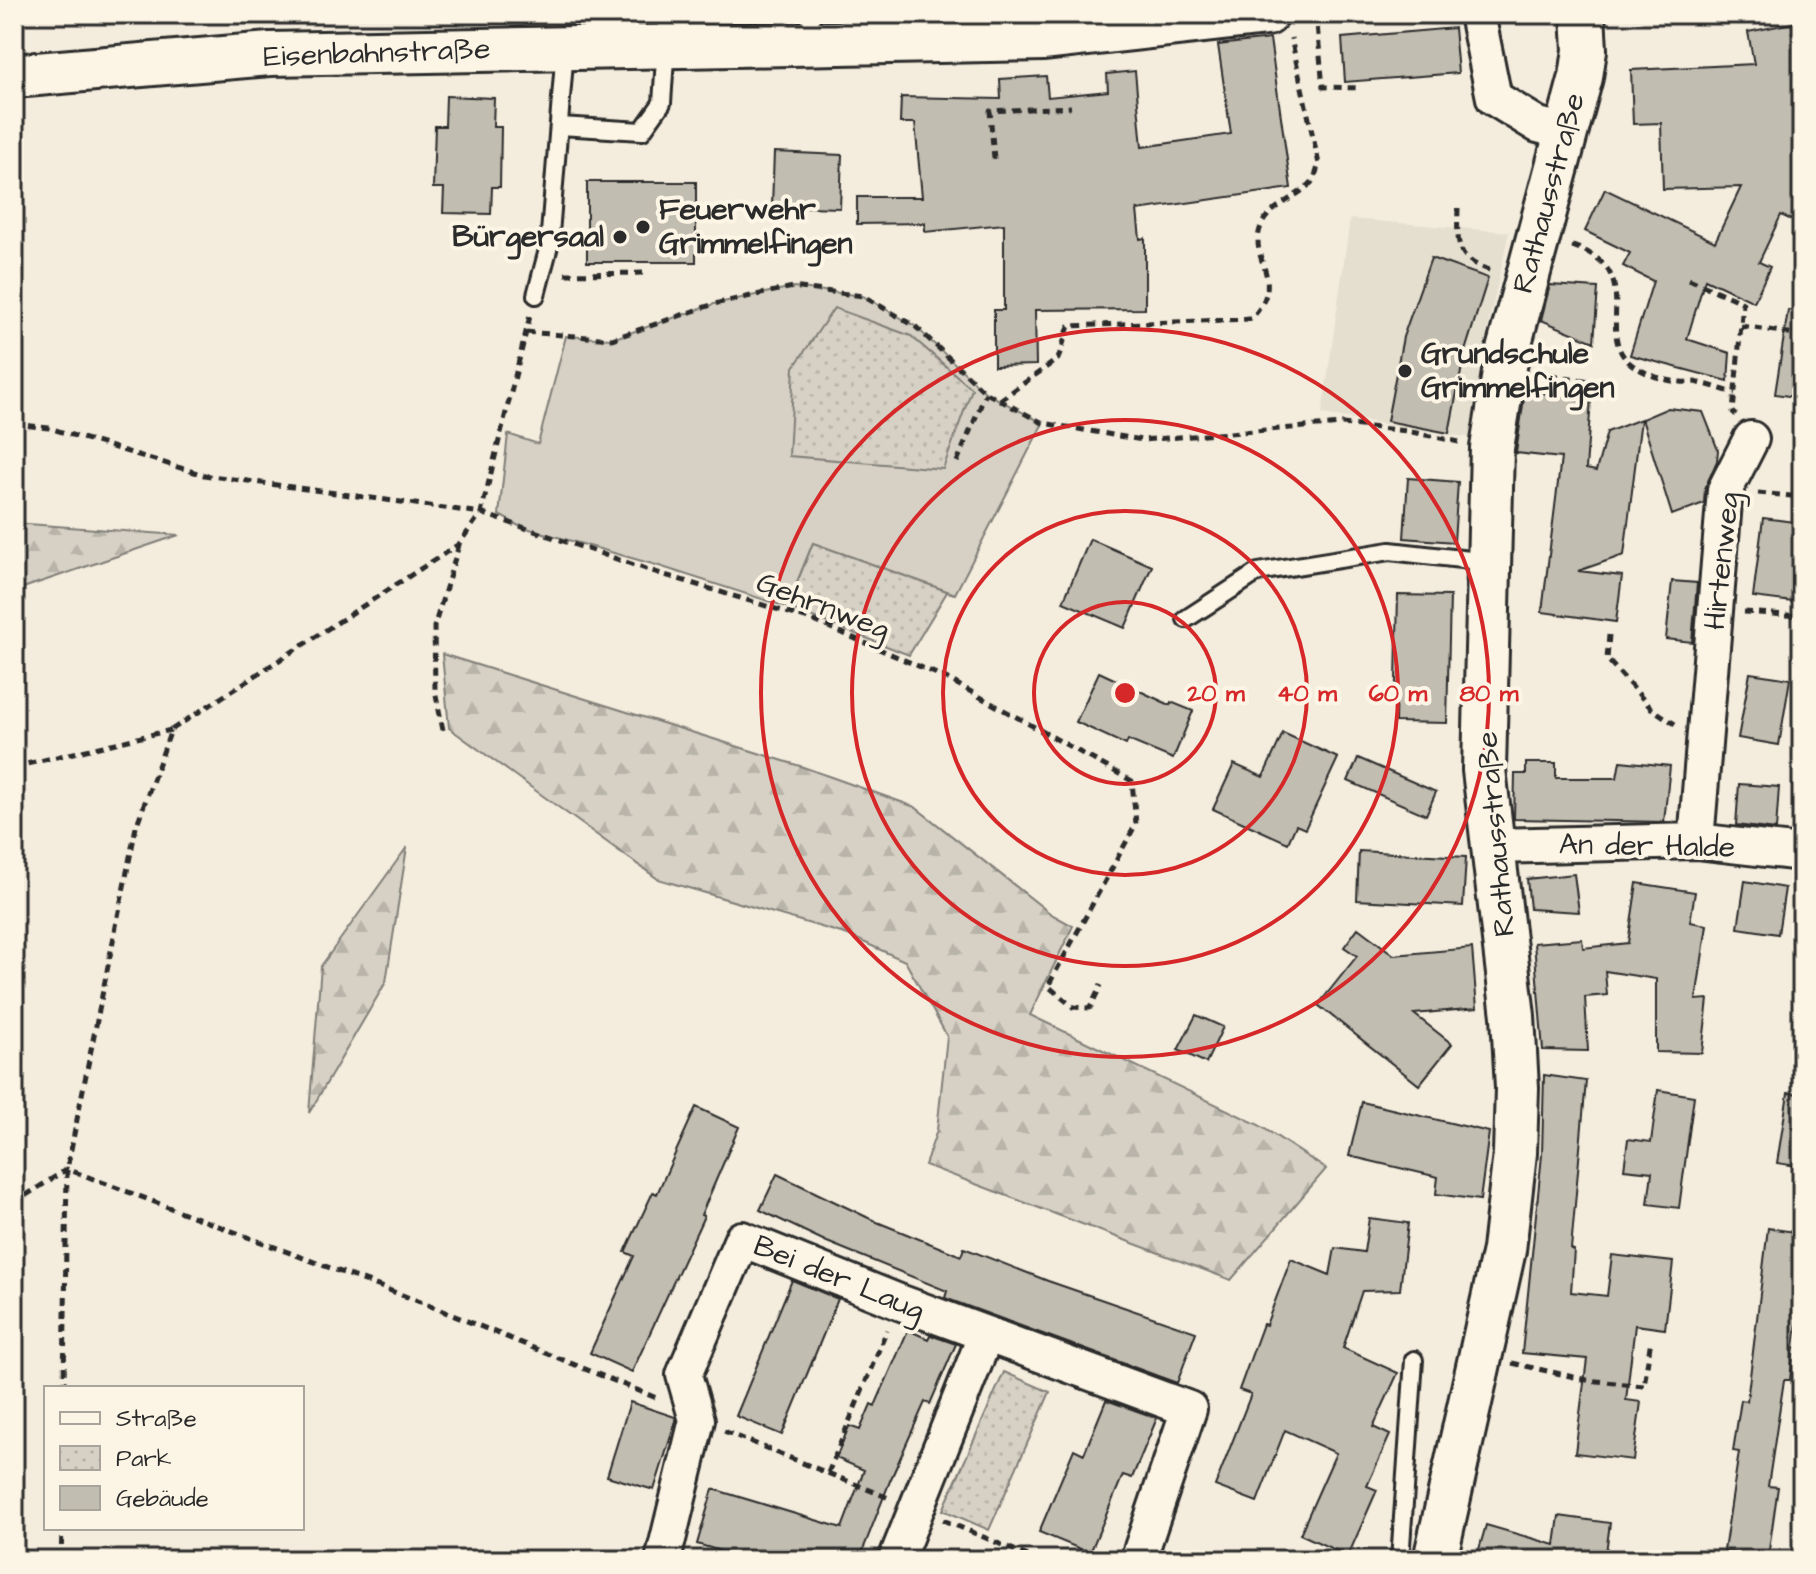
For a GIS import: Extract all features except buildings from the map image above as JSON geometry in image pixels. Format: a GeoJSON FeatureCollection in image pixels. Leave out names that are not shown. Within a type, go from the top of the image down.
{"type":"FeatureCollection","features":[{"type":"Feature","properties":{"kind":"street"},"geometry":{"type":"LineString","coordinates":[[1477,14],[1494,98],[1538,125],[1566,132]]}},
{"type":"Feature","properties":{"kind":"street","name":"Rathausstraße"},"geometry":{"type":"LineString","coordinates":[[1435,1560],[1504,1250],[1515,1153],[1517,1103],[1513,1016],[1484,770],[1492,448],[1505,368],[1525,280],[1585,50],[1583,14]]}},
{"type":"Feature","properties":{"kind":"street","name":"Eisenbahnstraße"},"geometry":{"type":"LineString","coordinates":[[14,76],[270,54],[565,48],[667,30],[810,29],[1044,39],[1278,22]]}},
{"type":"Feature","properties":{"kind":"street","name":"Hirtenweg"},"geometry":{"type":"LineString","coordinates":[[1696,841],[1725,490],[1751,439]]}},
{"type":"Feature","properties":{"kind":"street","name":"An der Halde"},"geometry":{"type":"LineString","coordinates":[[1492,846],[1696,841],[1802,853]]}},
{"type":"Feature","properties":{"kind":"street","name":"Bei der Laug"},"geometry":{"type":"LineString","coordinates":[[663,1560],[695,1416],[684,1375],[742,1239],[899,1302],[1189,1409],[1138,1560]]}},
{"type":"Feature","properties":{"kind":"street"},"geometry":{"type":"LineString","coordinates":[[896,1560],[986,1334]]}},
{"type":"Feature","properties":{"kind":"lane"},"geometry":{"type":"LineString","coordinates":[[560,126],[642,131],[662,103],[667,30]]}},
{"type":"Feature","properties":{"kind":"lane"},"geometry":{"type":"LineString","coordinates":[[536,295],[549,246],[565,48]]}},
{"type":"Feature","properties":{"kind":"lane"},"geometry":{"type":"LineString","coordinates":[[1186,619],[1258,572],[1390,551],[1490,563]]}},
{"type":"Feature","properties":{"kind":"lane"},"geometry":{"type":"LineString","coordinates":[[1400,1560],[1414,1360]]}},
{"type":"Feature","properties":{"kind":"path"},"geometry":{"type":"LineString","coordinates":[[88,14],[283,14]]}},
{"type":"Feature","properties":{"kind":"path"},"geometry":{"type":"LineString","coordinates":[[1316,14],[1323,87],[1361,88]]}},
{"type":"Feature","properties":{"kind":"path"},"geometry":{"type":"LineString","coordinates":[[1000,400],[1058,359],[1069,326],[1251,319],[1265,304],[1268,274],[1258,247],[1261,225],[1288,198],[1313,181],[1319,164],[1278,22]]}},
{"type":"Feature","properties":{"kind":"path"},"geometry":{"type":"LineString","coordinates":[[994,159],[990,111],[1071,107]]}},
{"type":"Feature","properties":{"kind":"path"},"geometry":{"type":"LineString","coordinates":[[1458,208],[1457,237],[1462,255],[1475,266],[1525,280]]}},
{"type":"Feature","properties":{"kind":"path"},"geometry":{"type":"LineString","coordinates":[[1537,235],[1579,248],[1606,266],[1616,286],[1618,304],[1614,330],[1620,351],[1633,365],[1659,378],[1697,382],[1735,393]]}},
{"type":"Feature","properties":{"kind":"path"},"geometry":{"type":"LineString","coordinates":[[541,275],[648,273]]}},
{"type":"Feature","properties":{"kind":"path"},"geometry":{"type":"LineString","coordinates":[[1689,279],[1743,303],[1733,412],[1751,439]]}},
{"type":"Feature","properties":{"kind":"path"},"geometry":{"type":"LineString","coordinates":[[526,332],[612,339],[714,304],[793,287],[821,290],[863,296],[915,326],[986,393],[1043,423],[1142,440],[1342,424],[1407,431],[1492,448]]}},
{"type":"Feature","properties":{"kind":"path"},"geometry":{"type":"LineString","coordinates":[[443,730],[435,690],[434,627],[459,544],[481,513],[536,295]]}},
{"type":"Feature","properties":{"kind":"path"},"geometry":{"type":"LineString","coordinates":[[1741,326],[1802,335]]}},
{"type":"Feature","properties":{"kind":"path"},"geometry":{"type":"LineString","coordinates":[[1505,368],[1611,384]]}},
{"type":"Feature","properties":{"kind":"path"},"geometry":{"type":"LineString","coordinates":[[957,462],[986,393]]}},
{"type":"Feature","properties":{"kind":"path","name":"Gehrnweg"},"geometry":{"type":"LineString","coordinates":[[14,424],[49,428],[204,475],[481,513],[652,571],[812,620],[946,678],[1132,781],[1136,824],[1048,986],[1073,1007],[1090,1008],[1101,985]]}},
{"type":"Feature","properties":{"kind":"path"},"geometry":{"type":"LineString","coordinates":[[1725,490],[1802,497]]}},
{"type":"Feature","properties":{"kind":"path"},"geometry":{"type":"LineString","coordinates":[[14,767],[171,730],[459,544]]}},
{"type":"Feature","properties":{"kind":"path"},"geometry":{"type":"LineString","coordinates":[[1715,609],[1802,616]]}},
{"type":"Feature","properties":{"kind":"path"},"geometry":{"type":"LineString","coordinates":[[1609,635],[1607,659],[1627,684],[1651,708],[1689,733],[1705,735]]}},
{"type":"Feature","properties":{"kind":"path"},"geometry":{"type":"LineString","coordinates":[[64,1386],[67,1169],[136,827],[171,730]]}},
{"type":"Feature","properties":{"kind":"path"},"geometry":{"type":"LineString","coordinates":[[1794,980],[1802,980]]}},
{"type":"Feature","properties":{"kind":"path"},"geometry":{"type":"LineString","coordinates":[[14,1203],[67,1169]]}},
{"type":"Feature","properties":{"kind":"path"},"geometry":{"type":"LineString","coordinates":[[67,1169],[418,1301],[1038,1560]]}},
{"type":"Feature","properties":{"kind":"path"},"geometry":{"type":"LineString","coordinates":[[828,1473],[899,1302]]}},
{"type":"Feature","properties":{"kind":"path"},"geometry":{"type":"LineString","coordinates":[[1480,1355],[1587,1380],[1644,1386],[1651,1339]]}},
{"type":"Feature","properties":{"kind":"path"},"geometry":{"type":"LineString","coordinates":[[61,1560],[62,1530]]}},
{"type":"Feature","properties":{"kind":"shaded area","name":"Grundschule Grimmelfingen"},"geometry":{"type":"Polygon","coordinates":[[[1350,219],[1509,232],[1488,327],[1472,438],[1322,414],[1350,219]]]}},
{"type":"Feature","properties":{"kind":"green space"},"geometry":{"type":"Polygon","coordinates":[[[793,287],[863,296],[915,326],[986,393],[1043,423],[955,594],[813,543],[787,607],[519,526],[499,515],[508,434],[538,444],[566,336],[612,339],[714,304],[793,287]]]}},
{"type":"Feature","properties":{"kind":"green space"},"geometry":{"type":"Polygon","coordinates":[[[834,308],[911,336],[972,389],[943,469],[789,456],[794,367],[834,308]]]}},
{"type":"Feature","properties":{"kind":"green space"},"geometry":{"type":"Polygon","coordinates":[[[14,523],[179,535],[14,591],[14,523]]]}},
{"type":"Feature","properties":{"kind":"green space"},"geometry":{"type":"Polygon","coordinates":[[[813,543],[955,594],[947,592],[909,655],[787,607],[813,543]]]}},
{"type":"Feature","properties":{"kind":"green space"},"geometry":{"type":"Polygon","coordinates":[[[442,654],[803,767],[915,807],[1051,914],[1073,926],[1030,1015],[1259,1125],[1326,1169],[1231,1280],[925,1165],[937,1130],[947,1036],[905,961],[848,935],[658,879],[449,728],[442,654]]]}},
{"type":"Feature","properties":{"kind":"green space"},"geometry":{"type":"Polygon","coordinates":[[[407,847],[386,982],[309,1113],[321,966],[407,847]]]}},
{"type":"Feature","properties":{"kind":"green space"},"geometry":{"type":"Polygon","coordinates":[[[1004,1372],[1050,1392],[989,1530],[943,1510],[1004,1372]]]}},
{"type":"Feature","properties":{"kind":"place","name":"Feuerwehr Grimmelfingen"},"geometry":{"type":"Point","coordinates":[643,227]}},
{"type":"Feature","properties":{"kind":"place","name":"Bürgersaal"},"geometry":{"type":"Point","coordinates":[620,237]}},
{"type":"Feature","properties":{"kind":"place","name":"Grundschule Grimmelfingen"},"geometry":{"type":"Point","coordinates":[1405,371]}}]}
